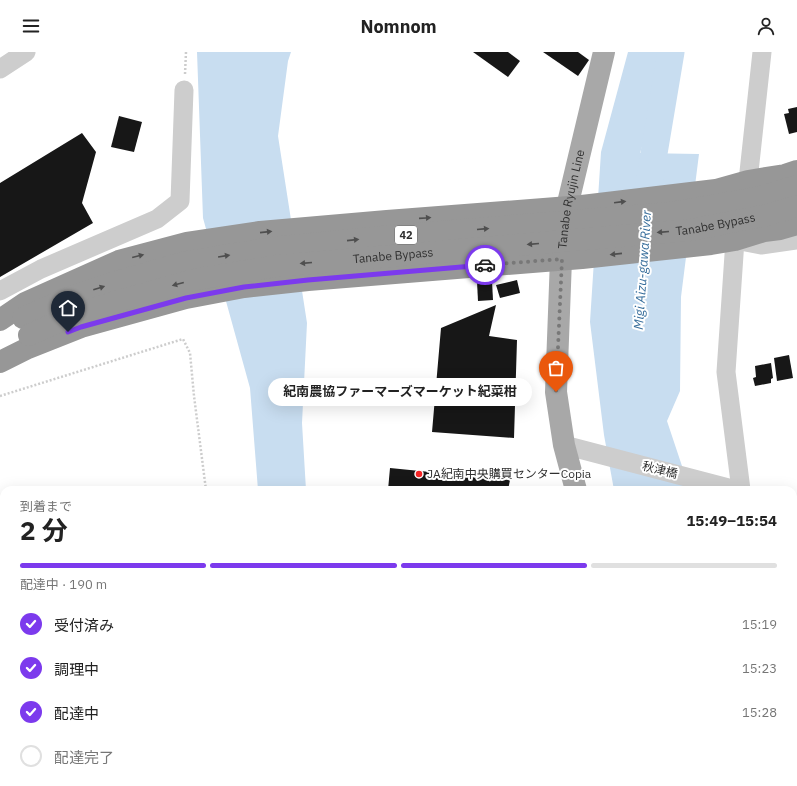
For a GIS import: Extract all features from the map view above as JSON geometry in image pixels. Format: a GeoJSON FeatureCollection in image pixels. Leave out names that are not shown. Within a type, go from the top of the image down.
{"type":"FeatureCollection","features":[{"type":"Feature","properties":{"kind":"highway"},"geometry":{"type":"LineString","coordinates":[[0,362],[26,326],[119,261],[187,244],[260,232],[574,207],[716,190],[748,181],[793,177]]}},
{"type":"Feature","properties":{"kind":"highway","name":"Tanabe Bypass"},"geometry":{"type":"LineString","coordinates":[[0,349],[26,326],[71,297],[116,282],[186,262],[272,248],[391,236],[670,213],[761,197],[793,177]]}},
{"type":"Feature","properties":{"kind":"highway","name":"Tanabe Bypass"},"geometry":{"type":"LineString","coordinates":[[0,328],[26,326],[74,315],[197,279],[262,268],[690,230],[767,215],[797,206]]}},
{"type":"Feature","properties":{"kind":"highway"},"geometry":{"type":"LineString","coordinates":[[0,320],[26,326],[81,327],[186,298],[244,287],[711,244],[735,240],[764,231],[791,231]]}},
{"type":"Feature","properties":{"kind":"main road","name":"Tanabe Ryujin Line"},"geometry":{"type":"LineString","coordinates":[[575,486],[564,445],[556,392],[572,258],[574,207],[604,52]]}},
{"type":"Feature","properties":{"kind":"street"},"geometry":{"type":"LineString","coordinates":[[0,69],[26,52]]}},
{"type":"Feature","properties":{"kind":"street"},"geometry":{"type":"LineString","coordinates":[[734,486],[726,372],[735,240],[748,181],[762,52]]}},
{"type":"Feature","properties":{"kind":"street"},"geometry":{"type":"LineString","coordinates":[[0,292],[41,269],[157,219],[180,201],[184,90]]}},
{"type":"Feature","properties":{"kind":"street","name":"秋津橋"},"geometry":{"type":"LineString","coordinates":[[564,445],[722,486]]}},
{"type":"Feature","properties":{"kind":"path"},"geometry":{"type":"LineString","coordinates":[[184,90],[186,52]]}},
{"type":"Feature","properties":{"kind":"path"},"geometry":{"type":"LineString","coordinates":[[0,396],[183,339],[190,353],[205,486]]}},
{"type":"Feature","properties":{"kind":"water"},"geometry":{"type":"Polygon","coordinates":[[[197,52],[291,52],[288,61],[278,136],[307,323],[302,423],[306,486],[258,486],[250,388],[203,218],[197,52]]]}},
{"type":"Feature","properties":{"kind":"water"},"geometry":{"type":"Polygon","coordinates":[[[628,52],[672,52],[640,153],[699,154],[681,297],[680,391],[667,421],[689,486],[613,486],[604,435],[590,322],[601,152],[628,52]]]}},
{"type":"Feature","properties":{"kind":"building"},"geometry":{"type":"Polygon","coordinates":[[[473,52],[508,52],[520,61],[508,77],[473,52]]]}},
{"type":"Feature","properties":{"kind":"building"},"geometry":{"type":"Polygon","coordinates":[[[543,52],[578,52],[589,60],[578,76],[543,52]]]}},
{"type":"Feature","properties":{"kind":"building"},"geometry":{"type":"Polygon","coordinates":[[[797,107],[797,132],[789,134],[784,114],[789,113],[788,109],[797,107]]]}},
{"type":"Feature","properties":{"kind":"building"},"geometry":{"type":"Polygon","coordinates":[[[119,116],[142,122],[134,152],[111,147],[119,116]]]}},
{"type":"Feature","properties":{"kind":"building"},"geometry":{"type":"Polygon","coordinates":[[[82,133],[96,152],[82,203],[93,223],[0,277],[0,183],[82,133]]]}},
{"type":"Feature","properties":{"kind":"building"},"geometry":{"type":"Polygon","coordinates":[[[517,280],[520,293],[500,298],[496,285],[517,280]]]}},
{"type":"Feature","properties":{"kind":"building"},"geometry":{"type":"Polygon","coordinates":[[[492,281],[493,300],[478,301],[477,282],[492,281]]]}},
{"type":"Feature","properties":{"kind":"building"},"geometry":{"type":"Polygon","coordinates":[[[496,305],[489,336],[517,340],[514,438],[432,432],[441,328],[496,305]]]}},
{"type":"Feature","properties":{"kind":"building"},"geometry":{"type":"Polygon","coordinates":[[[789,355],[793,378],[777,381],[774,358],[789,355]]]}},
{"type":"Feature","properties":{"kind":"building"},"geometry":{"type":"Polygon","coordinates":[[[771,363],[773,378],[771,379],[771,383],[755,386],[753,378],[756,377],[755,366],[771,363]]]}},
{"type":"Feature","properties":{"kind":"building","name":"JA紀南中央購買センターCopia"},"geometry":{"type":"Polygon","coordinates":[[[390,468],[510,480],[509,486],[388,486],[390,468]]]}},
{"type":"Feature","properties":{"kind":"waterway","name":"Migi Aizu-gawa River"},"geometry":{"type":"LineString","coordinates":[[648,189],[671,52]]}},
{"type":"Feature","properties":{"kind":"way so far"},"geometry":{"type":"LineString","coordinates":[[485,265],[562,259],[556,392]]}},
{"type":"Feature","properties":{"kind":"place","name":"紀南農協ファーマーズマーケット紀菜柑"},"geometry":{"type":"Point","coordinates":[556,392]}},
{"type":"Feature","properties":{"kind":"place","name":"JA紀南中央購買センターCopia"},"geometry":{"type":"Point","coordinates":[419,474]}},
{"type":"Feature","properties":{"kind":"route"},"geometry":{"type":"LineString","coordinates":[[68,332],[81,327],[186,298],[244,287],[485,265]]}}]}
